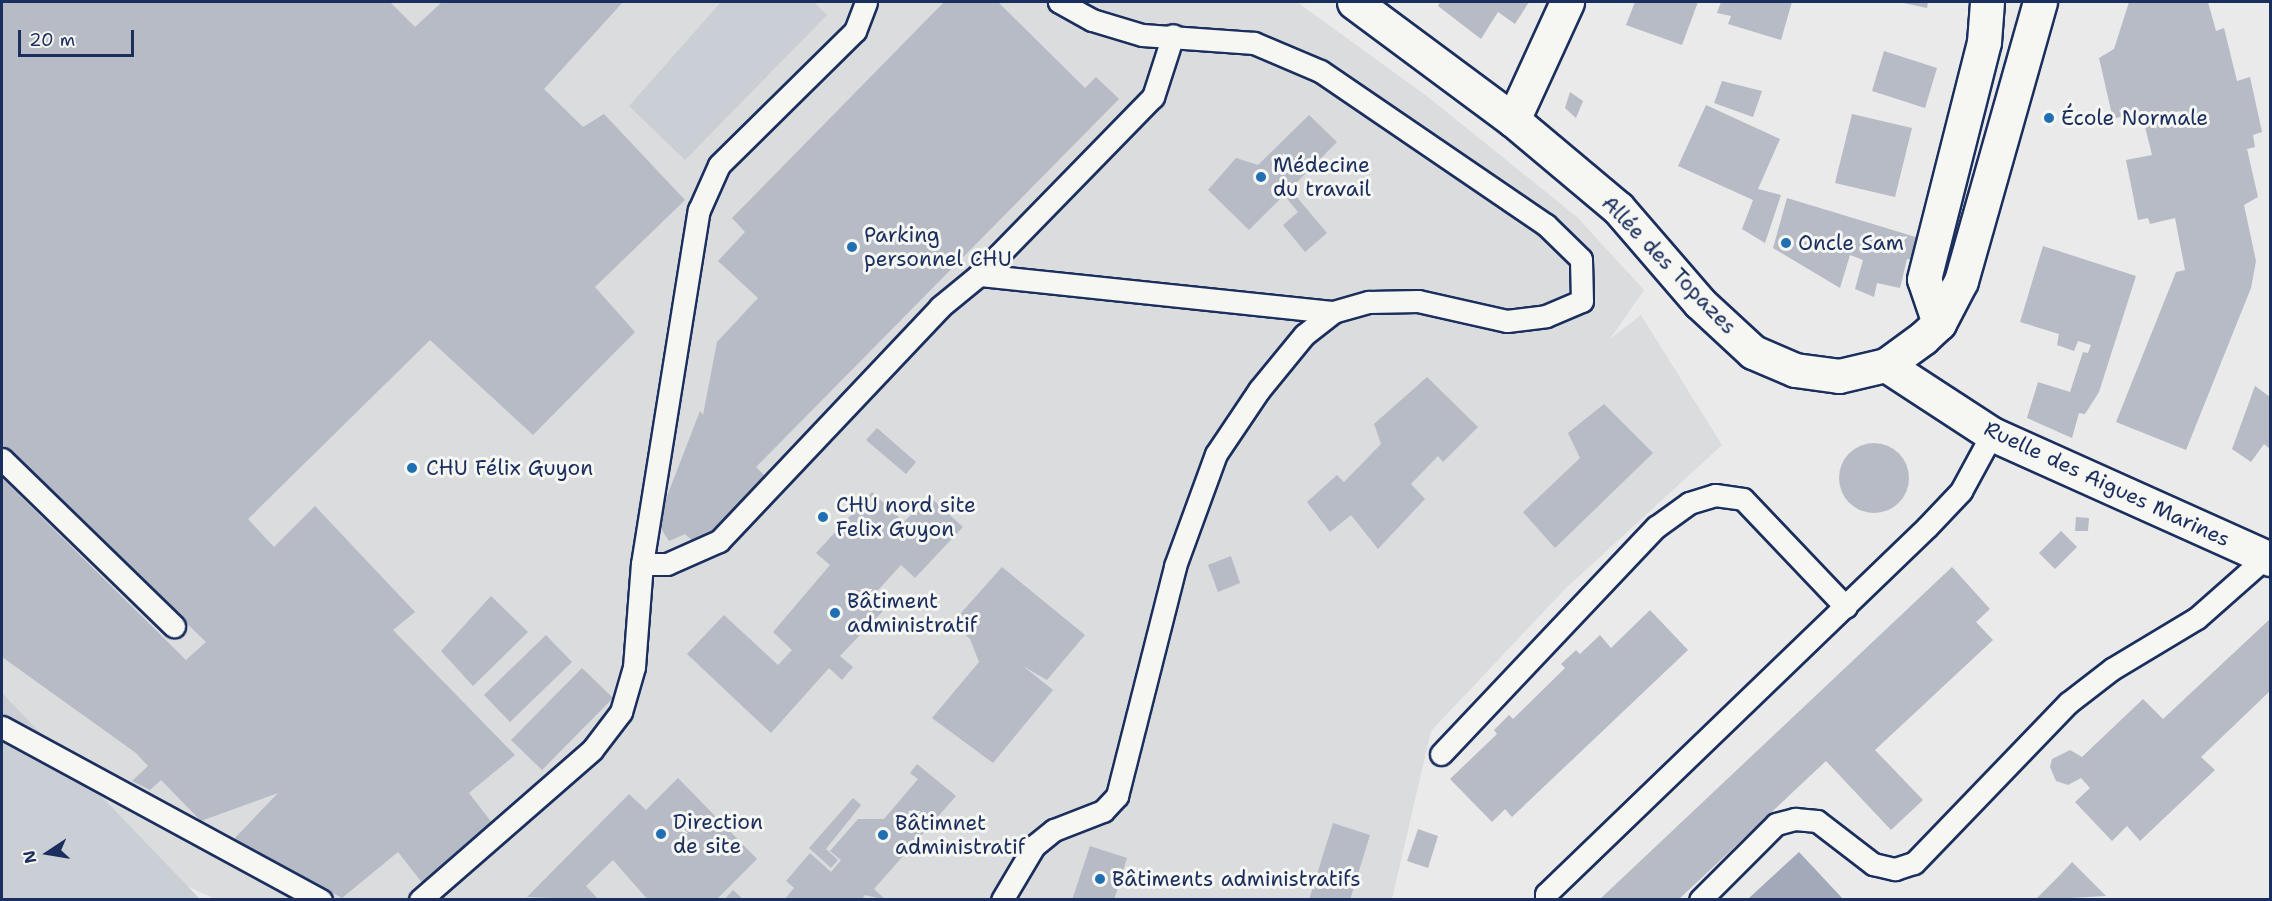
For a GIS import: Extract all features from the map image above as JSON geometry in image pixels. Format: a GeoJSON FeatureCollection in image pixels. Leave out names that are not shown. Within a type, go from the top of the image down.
{"type":"FeatureCollection","features":[{"type":"Feature","properties":{"kind":"main road","name":"Allée des Topazes"},"geometry":{"type":"LineString","coordinates":[[1354,2],[1514,120],[1618,208],[1700,303],[1753,352],[1795,370],[1839,376],[1886,365],[1939,323],[1961,281],[2040,2]]}},
{"type":"Feature","properties":{"kind":"main road"},"geometry":{"type":"LineString","coordinates":[[1514,120],[1567,2]]}},
{"type":"Feature","properties":{"kind":"main road"},"geometry":{"type":"LineString","coordinates":[[1939,323],[1924,279],[1984,42],[1987,2]]}},
{"type":"Feature","properties":{"kind":"main road","name":"Ruelle des Aigues Marines"},"geometry":{"type":"LineString","coordinates":[[1886,365],[1992,434],[2268,558]]}},
{"type":"Feature","properties":{"kind":"lane"},"geometry":{"type":"LineString","coordinates":[[420,900],[592,750],[621,712],[634,668],[642,564],[699,210],[718,165],[855,31],[866,2]]}},
{"type":"Feature","properties":{"kind":"lane"},"geometry":{"type":"LineString","coordinates":[[979,275],[1333,312],[1369,302],[1418,301],[1507,321],[1546,316],[1582,301],[1581,259],[1546,225],[1320,71],[1254,43],[1142,35],[1092,20],[1059,2]]}},
{"type":"Feature","properties":{"kind":"lane"},"geometry":{"type":"LineString","coordinates":[[642,564],[668,564],[719,541],[940,307],[979,275],[1153,97],[1173,36]]}},
{"type":"Feature","properties":{"kind":"lane"},"geometry":{"type":"LineString","coordinates":[[1002,900],[1034,846],[1054,830],[1103,811],[1117,796],[1175,567],[1216,454],[1266,381],[1304,335],[1333,312]]}},
{"type":"Feature","properties":{"kind":"lane"},"geometry":{"type":"LineString","coordinates":[[1546,900],[1546,894],[1846,607],[1961,491],[1992,434]]}},
{"type":"Feature","properties":{"kind":"lane"},"geometry":{"type":"LineString","coordinates":[[2,459],[174,626]]}},
{"type":"Feature","properties":{"kind":"lane"},"geometry":{"type":"LineString","coordinates":[[1441,754],[1656,527],[1689,503],[1715,495],[1743,499],[1846,607]]}},
{"type":"Feature","properties":{"kind":"lane"},"geometry":{"type":"LineString","coordinates":[[1700,900],[1776,824],[1795,819],[1817,820],[1873,864],[1895,869],[1914,862],[2068,703],[2112,669],[2197,618],[2268,558]]}},
{"type":"Feature","properties":{"kind":"lane"},"geometry":{"type":"LineString","coordinates":[[2,727],[321,900]]}},
{"type":"Feature","properties":{"kind":"shaded area","name":"CHU nord site Felix Guyon"},"geometry":{"type":"Polygon","coordinates":[[[2,2],[1297,2],[1428,97],[1577,217],[1644,290],[1610,339],[1641,315],[1722,445],[1565,589],[1431,731],[1392,899],[215,899],[2,800],[2,2]]]}},
{"type":"Feature","properties":{"kind":"shaded area"},"geometry":{"type":"Polygon","coordinates":[[[721,2],[814,2],[827,15],[685,160],[629,106],[721,2]]]}},
{"type":"Feature","properties":{"kind":"shaded area"},"geometry":{"type":"Polygon","coordinates":[[[2,693],[200,899],[2,899],[2,693]]]}},
{"type":"Feature","properties":{"kind":"water"},"geometry":{"type":"Polygon","coordinates":[[[1799,852],[1843,899],[1748,899],[1799,852]]]}},
{"type":"Feature","properties":{"kind":"building"},"geometry":{"type":"Polygon","coordinates":[[[2,2],[390,2],[415,27],[442,2],[623,2],[544,89],[583,127],[604,114],[685,200],[595,287],[635,332],[533,435],[430,340],[248,519],[274,547],[315,506],[415,612],[393,630],[515,755],[469,793],[493,824],[423,884],[398,852],[342,898],[234,839],[278,793],[201,821],[161,780],[150,790],[132,781],[148,766],[136,753],[2,657],[2,478],[186,660],[206,642],[2,444],[2,2]]]}},
{"type":"Feature","properties":{"kind":"building","name":"Parking personnel CHU"},"geometry":{"type":"Polygon","coordinates":[[[944,2],[998,2],[1085,88],[1096,77],[1119,99],[756,467],[765,476],[738,505],[743,512],[702,550],[685,534],[669,541],[657,522],[700,411],[703,415],[717,342],[758,298],[718,261],[745,232],[732,218],[944,2]]]}},
{"type":"Feature","properties":{"kind":"building"},"geometry":{"type":"Polygon","coordinates":[[[1440,2],[1529,2],[1515,24],[1498,12],[1481,39],[1438,6],[1440,2]]]}},
{"type":"Feature","properties":{"kind":"building"},"geometry":{"type":"Polygon","coordinates":[[[1635,2],[1698,2],[1682,45],[1626,25],[1635,2]]]}},
{"type":"Feature","properties":{"kind":"building"},"geometry":{"type":"Polygon","coordinates":[[[1721,2],[1792,2],[1781,40],[1728,24],[1731,16],[1717,13],[1721,2]]]}},
{"type":"Feature","properties":{"kind":"building"},"geometry":{"type":"Polygon","coordinates":[[[1899,2],[1928,2],[1927,8],[1899,2]]]}},
{"type":"Feature","properties":{"kind":"building"},"geometry":{"type":"Polygon","coordinates":[[[2129,2],[2208,2],[2216,31],[2224,28],[2237,81],[2250,77],[2262,132],[2253,135],[2255,147],[2247,149],[2258,197],[2244,205],[2256,261],[2251,288],[2186,450],[2116,422],[2176,272],[2185,270],[2175,218],[2150,224],[2148,218],[2138,220],[2126,160],[2152,155],[2141,111],[2113,119],[2099,58],[2114,49],[2129,2]]]}},
{"type":"Feature","properties":{"kind":"building"},"geometry":{"type":"Polygon","coordinates":[[[1884,51],[1937,68],[1925,108],[1872,91],[1884,51]]]}},
{"type":"Feature","properties":{"kind":"building"},"geometry":{"type":"Polygon","coordinates":[[[1722,81],[1762,91],[1753,117],[1714,103],[1722,81]]]}},
{"type":"Feature","properties":{"kind":"building"},"geometry":{"type":"Polygon","coordinates":[[[1570,92],[1583,101],[1576,118],[1565,108],[1570,92]]]}},
{"type":"Feature","properties":{"kind":"building"},"geometry":{"type":"Polygon","coordinates":[[[1706,105],[1780,139],[1758,189],[1781,195],[1765,243],[1742,229],[1753,200],[1678,166],[1706,105]]]}},
{"type":"Feature","properties":{"kind":"building"},"geometry":{"type":"Polygon","coordinates":[[[1852,114],[1912,128],[1895,197],[1835,183],[1852,114]]]}},
{"type":"Feature","properties":{"kind":"building","name":"Médecine du travail"},"geometry":{"type":"Polygon","coordinates":[[[1309,115],[1337,142],[1290,189],[1327,233],[1305,252],[1283,225],[1298,212],[1284,195],[1249,230],[1208,190],[1236,158],[1258,165],[1309,115]]]}},
{"type":"Feature","properties":{"kind":"building"},"geometry":{"type":"Polygon","coordinates":[[[1787,198],[1919,238],[1914,260],[1907,259],[1900,288],[1877,283],[1874,297],[1855,289],[1863,260],[1850,255],[1840,288],[1773,248],[1787,198]]]}},
{"type":"Feature","properties":{"kind":"building"},"geometry":{"type":"Polygon","coordinates":[[[2043,246],[2136,276],[2099,392],[2085,414],[2079,413],[2072,438],[2027,418],[2038,382],[2070,392],[2083,352],[2088,353],[2091,345],[2078,341],[2074,351],[2057,345],[2059,334],[2020,322],[2043,246]]]}},
{"type":"Feature","properties":{"kind":"building"},"geometry":{"type":"Polygon","coordinates":[[[1427,377],[1478,427],[1443,462],[1438,456],[1411,484],[1425,499],[1378,549],[1351,515],[1330,532],[1307,502],[1337,475],[1344,482],[1381,444],[1374,424],[1427,377]]]}},
{"type":"Feature","properties":{"kind":"building"},"geometry":{"type":"Polygon","coordinates":[[[2255,386],[2270,397],[2270,449],[2264,444],[2251,462],[2232,449],[2255,386]]]}},
{"type":"Feature","properties":{"kind":"building"},"geometry":{"type":"Polygon","coordinates":[[[1604,404],[1653,453],[1555,548],[1523,512],[1580,458],[1568,433],[1604,404]]]}},
{"type":"Feature","properties":{"kind":"building"},"geometry":{"type":"Polygon","coordinates":[[[877,428],[916,462],[906,474],[866,440],[877,428]]]}},
{"type":"Feature","properties":{"kind":"building"},"geometry":{"type":"Polygon","coordinates":[[[1874,443],[1887,446],[1899,453],[1906,465],[1909,478],[1906,491],[1899,503],[1887,510],[1874,513],[1861,510],[1849,503],[1842,491],[1839,478],[1842,465],[1849,453],[1861,446],[1874,443]]]}},
{"type":"Feature","properties":{"kind":"building","name":"Bâtiment administratif"},"geometry":{"type":"Polygon","coordinates":[[[872,492],[904,522],[929,496],[963,527],[915,578],[901,565],[870,599],[883,611],[840,656],[853,667],[842,680],[829,668],[771,733],[687,654],[724,615],[778,665],[792,650],[773,632],[830,565],[816,553],[872,492]]]}},
{"type":"Feature","properties":{"kind":"building"},"geometry":{"type":"Polygon","coordinates":[[[2076,517],[2089,518],[2088,531],[2075,531],[2076,517]]]}},
{"type":"Feature","properties":{"kind":"building"},"geometry":{"type":"Polygon","coordinates":[[[2061,531],[2077,547],[2055,569],[2039,553],[2061,531]]]}},
{"type":"Feature","properties":{"kind":"building"},"geometry":{"type":"Polygon","coordinates":[[[1231,556],[1240,583],[1218,592],[1208,565],[1231,556]]]}},
{"type":"Feature","properties":{"kind":"building","name":"Bâtiment administratif"},"geometry":{"type":"Polygon","coordinates":[[[1002,567],[1085,635],[1047,680],[1023,666],[1053,690],[993,763],[932,718],[979,662],[970,639],[952,623],[1002,567]]]}},
{"type":"Feature","properties":{"kind":"building"},"geometry":{"type":"Polygon","coordinates":[[[1952,567],[1990,609],[1976,622],[1993,640],[1875,750],[1923,800],[1891,830],[1826,761],[1678,900],[1599,900],[1952,567]]]}},
{"type":"Feature","properties":{"kind":"building"},"geometry":{"type":"Polygon","coordinates":[[[491,596],[528,632],[473,686],[441,651],[491,596]]]}},
{"type":"Feature","properties":{"kind":"building"},"geometry":{"type":"Polygon","coordinates":[[[1650,610],[1688,650],[1512,817],[1505,809],[1492,822],[1450,779],[1497,734],[1494,730],[1509,715],[1513,719],[1565,668],[1561,664],[1576,650],[1580,654],[1600,635],[1611,648],[1650,610]]]}},
{"type":"Feature","properties":{"kind":"building"},"geometry":{"type":"Polygon","coordinates":[[[2270,619],[2270,691],[2201,757],[2215,770],[2140,841],[2127,826],[2112,841],[2075,802],[2090,788],[2081,778],[2068,785],[2056,781],[2050,767],[2052,759],[2070,750],[2082,757],[2143,699],[2163,719],[2270,619]]]}},
{"type":"Feature","properties":{"kind":"building"},"geometry":{"type":"Polygon","coordinates":[[[546,635],[572,662],[510,722],[484,695],[546,635]]]}},
{"type":"Feature","properties":{"kind":"building"},"geometry":{"type":"Polygon","coordinates":[[[582,668],[613,698],[542,770],[511,740],[582,668]]]}},
{"type":"Feature","properties":{"kind":"building","name":"Bâtimnet administratif"},"geometry":{"type":"Polygon","coordinates":[[[917,764],[956,796],[874,889],[886,900],[865,895],[861,900],[784,900],[794,888],[786,881],[810,853],[831,872],[841,860],[830,851],[858,819],[884,819],[918,779],[910,773],[917,764]]]}},
{"type":"Feature","properties":{"kind":"building","name":"Direction de site"},"geometry":{"type":"Polygon","coordinates":[[[678,778],[757,859],[716,900],[648,900],[613,860],[586,886],[599,900],[527,897],[629,794],[646,810],[678,778]]]}},
{"type":"Feature","properties":{"kind":"building"},"geometry":{"type":"Polygon","coordinates":[[[853,798],[861,805],[826,849],[838,860],[831,868],[809,848],[853,798]]]}},
{"type":"Feature","properties":{"kind":"building"},"geometry":{"type":"Polygon","coordinates":[[[1333,823],[1370,835],[1350,900],[1309,900],[1333,823]]]}},
{"type":"Feature","properties":{"kind":"building"},"geometry":{"type":"Polygon","coordinates":[[[1418,829],[1438,836],[1428,868],[1407,861],[1418,829]]]}},
{"type":"Feature","properties":{"kind":"building","name":"Bâtiments administratifs"},"geometry":{"type":"Polygon","coordinates":[[[1090,846],[1127,858],[1114,900],[1072,900],[1090,846]]]}},
{"type":"Feature","properties":{"kind":"building"},"geometry":{"type":"Polygon","coordinates":[[[2072,862],[2106,896],[2035,900],[2061,874],[2072,862]]]}},
{"type":"Feature","properties":{"kind":"building"},"geometry":{"type":"Polygon","coordinates":[[[733,890],[744,900],[724,900],[733,890]]]}},
{"type":"Feature","properties":{"kind":"place","name":"École Normale"},"geometry":{"type":"Point","coordinates":[2049,118]}},
{"type":"Feature","properties":{"kind":"place","name":"Médecine du travail"},"geometry":{"type":"Point","coordinates":[1261,177]}},
{"type":"Feature","properties":{"kind":"place","name":"Oncle Sam"},"geometry":{"type":"Point","coordinates":[1786,243]}},
{"type":"Feature","properties":{"kind":"place","name":"Parking personnel CHU"},"geometry":{"type":"Point","coordinates":[852,247]}},
{"type":"Feature","properties":{"kind":"place","name":"CHU Félix Guyon"},"geometry":{"type":"Point","coordinates":[412,468]}},
{"type":"Feature","properties":{"kind":"place","name":"CHU nord site Felix Guyon"},"geometry":{"type":"Point","coordinates":[823,517]}},
{"type":"Feature","properties":{"kind":"place","name":"Bâtiment administratif"},"geometry":{"type":"Point","coordinates":[835,613]}},
{"type":"Feature","properties":{"kind":"place","name":"Direction de site"},"geometry":{"type":"Point","coordinates":[661,834]}},
{"type":"Feature","properties":{"kind":"place","name":"Bâtimnet administratif"},"geometry":{"type":"Point","coordinates":[883,835]}},
{"type":"Feature","properties":{"kind":"place","name":"Bâtiments administratifs"},"geometry":{"type":"Point","coordinates":[1100,879]}}]}
